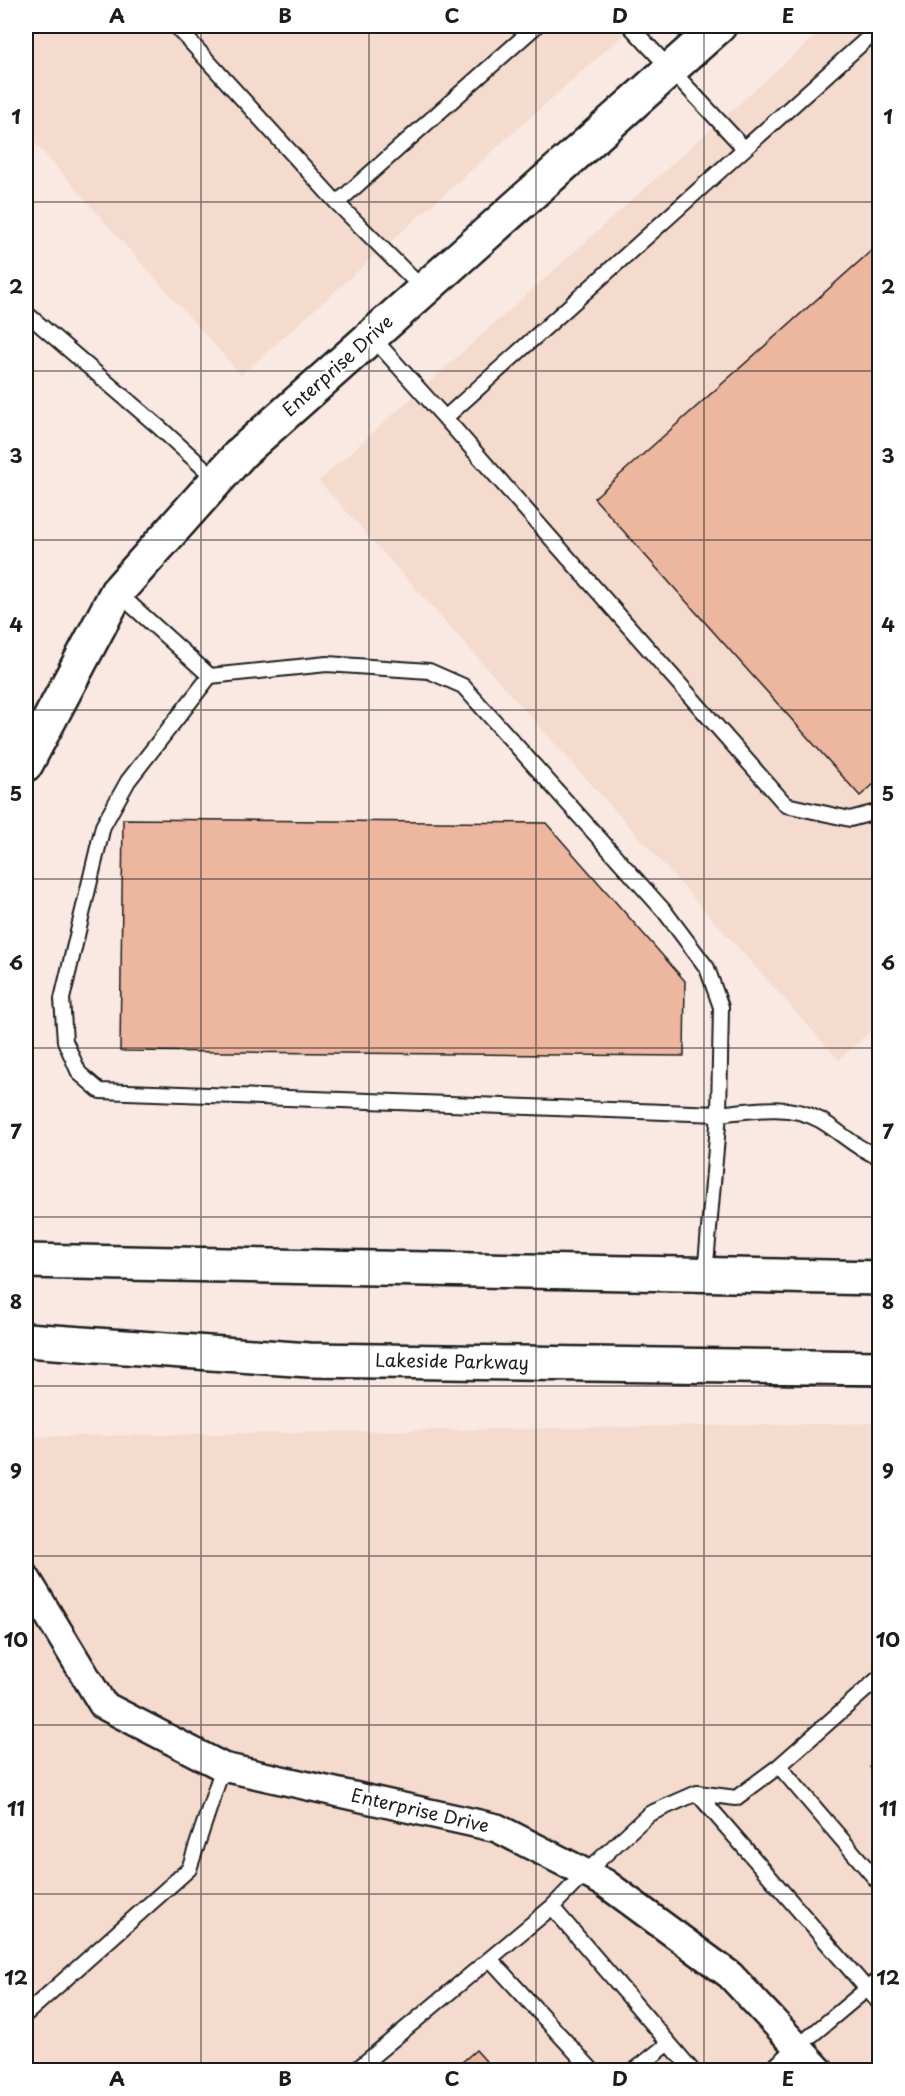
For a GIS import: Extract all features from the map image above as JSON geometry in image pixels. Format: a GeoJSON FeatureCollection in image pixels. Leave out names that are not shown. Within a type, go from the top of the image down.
{"type":"FeatureCollection","features":[{"type":"Feature","properties":{"kind":"main road","name":"Enterprise Drive"},"geometry":{"type":"LineString","coordinates":[[26,764],[117,592],[242,452],[719,26]]}},
{"type":"Feature","properties":{"kind":"main road"},"geometry":{"type":"LineString","coordinates":[[26,1261],[879,1278]]}},
{"type":"Feature","properties":{"kind":"main road","name":"Lakeside Parkway"},"geometry":{"type":"LineString","coordinates":[[26,1340],[309,1360],[879,1368]]}},
{"type":"Feature","properties":{"kind":"street","name":"Enterprise Drive"},"geometry":{"type":"LineString","coordinates":[[26,1578],[103,1705],[223,1767],[496,1828],[605,1883],[730,1975],[819,2070]]}},
{"type":"Feature","properties":{"kind":"lane"},"geometry":{"type":"LineString","coordinates":[[176,26],[337,203],[423,290]]}},
{"type":"Feature","properties":{"kind":"lane"},"geometry":{"type":"LineString","coordinates":[[337,203],[536,26]]}},
{"type":"Feature","properties":{"kind":"lane"},"geometry":{"type":"LineString","coordinates":[[630,26],[744,148]]}},
{"type":"Feature","properties":{"kind":"lane"},"geometry":{"type":"LineString","coordinates":[[445,418],[879,27]]}},
{"type":"Feature","properties":{"kind":"lane"},"geometry":{"type":"LineString","coordinates":[[26,313],[217,480]]}},
{"type":"Feature","properties":{"kind":"lane"},"geometry":{"type":"LineString","coordinates":[[372,337],[786,805],[850,819],[879,811]]}},
{"type":"Feature","properties":{"kind":"lane"},"geometry":{"type":"LineString","coordinates":[[117,592],[210,676]]}},
{"type":"Feature","properties":{"kind":"lane"},"geometry":{"type":"LineString","coordinates":[[705,1275],[719,1114],[721,1006],[707,968],[665,912],[463,686],[429,671],[327,664],[210,676],[128,781],[103,826],[62,999],[65,1041],[79,1073],[100,1091],[719,1114],[765,1109],[793,1110],[820,1120],[859,1149],[879,1157]]}},
{"type":"Feature","properties":{"kind":"lane"},"geometry":{"type":"LineString","coordinates":[[356,2070],[552,1907],[649,1814],[697,1793],[736,1798],[779,1766],[879,1677]]}},
{"type":"Feature","properties":{"kind":"lane"},"geometry":{"type":"LineString","coordinates":[[779,1766],[879,1884]]}},
{"type":"Feature","properties":{"kind":"lane"},"geometry":{"type":"LineString","coordinates":[[26,2014],[189,1869],[223,1767]]}},
{"type":"Feature","properties":{"kind":"lane"},"geometry":{"type":"LineString","coordinates":[[697,1793],[879,2004]]}},
{"type":"Feature","properties":{"kind":"lane"},"geometry":{"type":"LineString","coordinates":[[552,1907],[692,2070]]}},
{"type":"Feature","properties":{"kind":"lane"},"geometry":{"type":"LineString","coordinates":[[490,1959],[592,2070]]}},
{"type":"Feature","properties":{"kind":"lane"},"geometry":{"type":"LineString","coordinates":[[770,2070],[879,1978]]}},
{"type":"Feature","properties":{"kind":"lane"},"geometry":{"type":"LineString","coordinates":[[635,2070],[669,2043]]}},
{"type":"Feature","properties":{"kind":"shaded area"},"geometry":{"type":"Polygon","coordinates":[[[26,26],[633,26],[241,375],[26,133],[26,26]]]}},
{"type":"Feature","properties":{"kind":"shaded area"},"geometry":{"type":"Polygon","coordinates":[[[826,26],[879,26],[879,1023],[839,1060],[319,481],[826,26]]]}},
{"type":"Feature","properties":{"kind":"shaded area"},"geometry":{"type":"Polygon","coordinates":[[[879,1423],[879,2070],[26,2070],[26,1437],[879,1423]]]}},
{"type":"Feature","properties":{"kind":"building"},"geometry":{"type":"Polygon","coordinates":[[[880,243],[880,779],[860,796],[594,498],[880,243]]]}},
{"type":"Feature","properties":{"kind":"building"},"geometry":{"type":"Polygon","coordinates":[[[123,819],[546,823],[685,981],[684,1056],[120,1051],[123,819]]]}},
{"type":"Feature","properties":{"kind":"building"},"geometry":{"type":"Polygon","coordinates":[[[880,1759],[880,1779],[870,1767],[880,1759]]]}},
{"type":"Feature","properties":{"kind":"building"},"geometry":{"type":"Polygon","coordinates":[[[476,2050],[494,2070],[453,2070],[476,2050]]]}}]}
